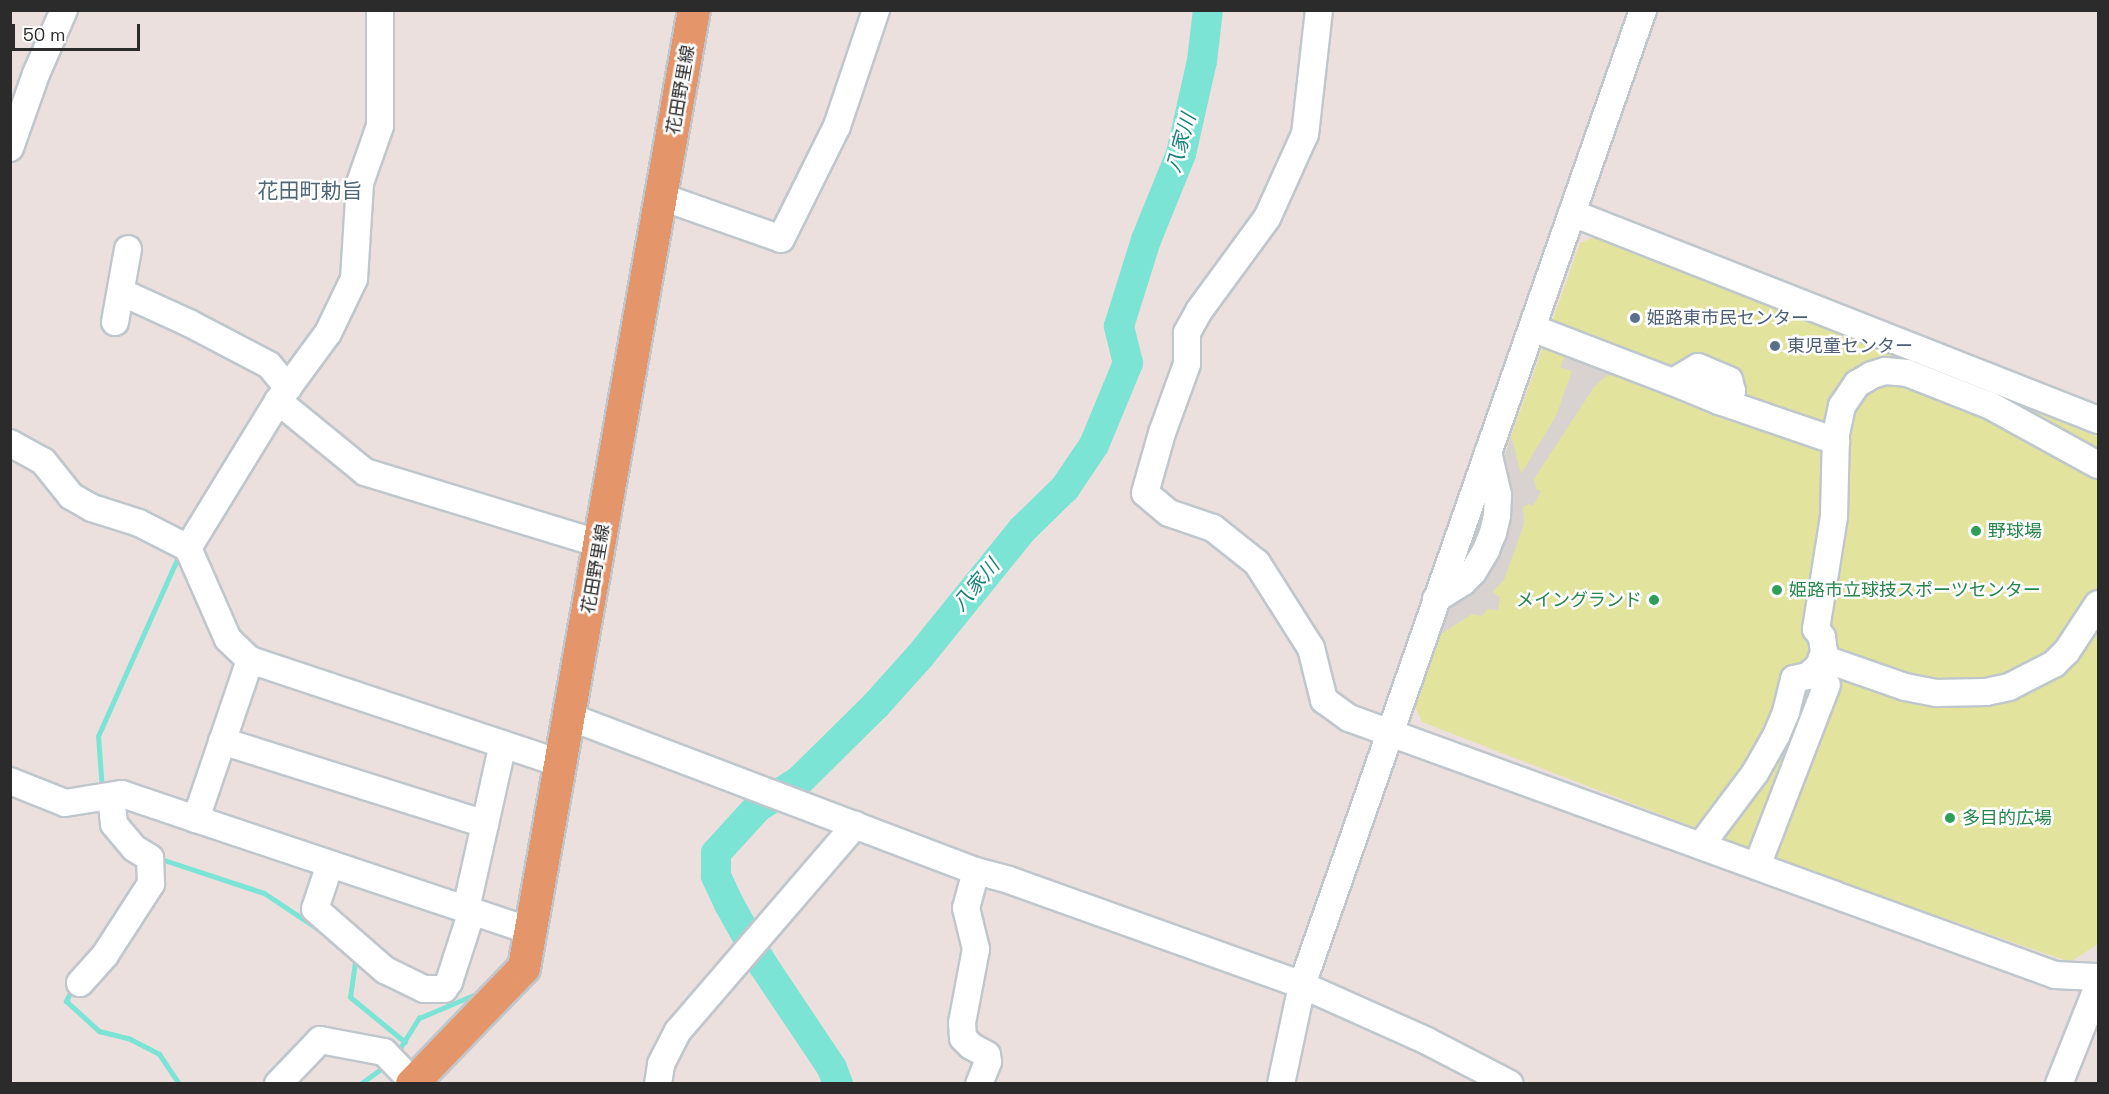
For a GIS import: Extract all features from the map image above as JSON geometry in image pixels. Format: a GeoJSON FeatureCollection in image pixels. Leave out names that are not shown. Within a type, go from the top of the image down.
{"type":"FeatureCollection","features":[{"type":"Feature","properties":{"kind":"main road","name":"花田野里線"},"geometry":{"type":"LineString","coordinates":[[412,1083],[524,968],[694,10]]}},
{"type":"Feature","properties":{"kind":"street"},"geometry":{"type":"LineString","coordinates":[[10,148],[36,74],[64,10]]}},
{"type":"Feature","properties":{"kind":"street"},"geometry":{"type":"LineString","coordinates":[[188,548],[282,387],[328,333],[354,279],[360,183],[380,126],[380,10]]}},
{"type":"Feature","properties":{"kind":"street"},"geometry":{"type":"LineString","coordinates":[[662,197],[781,239],[837,126],[876,10]]}},
{"type":"Feature","properties":{"kind":"street"},"geometry":{"type":"LineString","coordinates":[[1318,10],[1305,134],[1267,218],[1199,311],[1187,333],[1187,364],[1161,433],[1145,493],[1169,513],[1213,528],[1257,563],[1311,648],[1324,700],[1349,718],[1390,731],[2055,975],[2098,977]]}},
{"type":"Feature","properties":{"kind":"street"},"geometry":{"type":"LineString","coordinates":[[1281,1083],[1302,985],[1643,10]]}},
{"type":"Feature","properties":{"kind":"street"},"geometry":{"type":"LineString","coordinates":[[1572,213],[2098,420]]}},
{"type":"Feature","properties":{"kind":"street"},"geometry":{"type":"LineString","coordinates":[[116,322],[128,249]]}},
{"type":"Feature","properties":{"kind":"street"},"geometry":{"type":"LineString","coordinates":[[121,292],[189,323],[269,365],[282,387],[365,472],[600,544]]}},
{"type":"Feature","properties":{"kind":"street"},"geometry":{"type":"LineString","coordinates":[[1532,328],[1719,401],[1836,441]]}},
{"type":"Feature","properties":{"kind":"street"},"geometry":{"type":"LineString","coordinates":[[1701,845],[1755,773],[1783,719],[1794,679],[1808,676],[1819,666],[1822,658],[1824,652],[1822,637],[1816,629],[1834,516],[1836,441],[1842,406],[1857,384],[1872,375],[1892,370],[1907,373],[1991,406],[2098,465]]}},
{"type":"Feature","properties":{"kind":"street"},"geometry":{"type":"LineString","coordinates":[[10,443],[43,461],[71,496],[92,508],[139,523],[188,548],[228,639],[250,660],[560,763]]}},
{"type":"Feature","properties":{"kind":"street"},"geometry":{"type":"LineString","coordinates":[[1822,658],[1905,687],[1936,693],[1986,692],[2009,687],[2054,664],[2067,651],[2098,604]]}},
{"type":"Feature","properties":{"kind":"street"},"geometry":{"type":"LineString","coordinates":[[196,819],[250,660]]}},
{"type":"Feature","properties":{"kind":"street"},"geometry":{"type":"LineString","coordinates":[[1757,866],[1827,686]]}},
{"type":"Feature","properties":{"kind":"street"},"geometry":{"type":"LineString","coordinates":[[570,717],[976,871],[1009,880],[1302,985],[1427,1041],[1510,1083]]}},
{"type":"Feature","properties":{"kind":"street"},"geometry":{"type":"LineString","coordinates":[[1783,719],[1810,730]]}},
{"type":"Feature","properties":{"kind":"street"},"geometry":{"type":"LineString","coordinates":[[222,741],[485,824]]}},
{"type":"Feature","properties":{"kind":"street"},"geometry":{"type":"LineString","coordinates":[[330,864],[315,909],[385,970],[424,989],[444,989],[449,982],[469,910],[503,744]]}},
{"type":"Feature","properties":{"kind":"street"},"geometry":{"type":"LineString","coordinates":[[10,781],[65,803],[122,794],[531,931]]}},
{"type":"Feature","properties":{"kind":"street"},"geometry":{"type":"LineString","coordinates":[[80,983],[105,954],[151,884],[150,858],[134,848],[114,824],[103,797]]}},
{"type":"Feature","properties":{"kind":"street"},"geometry":{"type":"LineString","coordinates":[[658,1083],[661,1064],[678,1031],[855,825]]}},
{"type":"Feature","properties":{"kind":"street"},"geometry":{"type":"LineString","coordinates":[[976,871],[966,908],[976,949],[962,1023],[963,1038],[971,1046],[987,1055],[988,1062],[979,1083]]}},
{"type":"Feature","properties":{"kind":"street"},"geometry":{"type":"LineString","coordinates":[[2059,1083],[2098,986]]}},
{"type":"Feature","properties":{"kind":"street"},"geometry":{"type":"LineString","coordinates":[[278,1083],[320,1040],[384,1052],[412,1083]]}},
{"type":"Feature","properties":{"kind":"green space","name":"姫路市立球技スポーツセンター"},"geometry":{"type":"Polygon","coordinates":[[[1594,237],[2098,437],[2098,944],[2070,962],[1776,859],[1422,722],[1415,706],[1580,243],[1594,237]]]}},
{"type":"Feature","properties":{"kind":"shaded area"},"geometry":{"type":"Polygon","coordinates":[[[1567,352],[1620,371],[1605,377],[1594,387],[1534,479],[1536,489],[1541,491],[1533,506],[1529,504],[1523,507],[1524,524],[1504,580],[1493,591],[1500,597],[1498,610],[1487,609],[1482,616],[1472,614],[1441,634],[1452,603],[1461,597],[1511,436],[1521,474],[1556,416],[1572,371],[1560,367],[1567,352]]]}},
{"type":"Feature","properties":{"kind":"waterway","name":"八家川"},"geometry":{"type":"LineString","coordinates":[[838,1084],[832,1068],[763,965],[729,904],[716,876],[716,853],[758,807],[799,781],[876,705],[920,656],[1023,529],[1065,488],[1094,445],[1128,363],[1119,326],[1146,240],[1181,154],[1202,61],[1208,10]]}},
{"type":"Feature","properties":{"kind":"waterway"},"geometry":{"type":"LineString","coordinates":[[342,259],[342,276]]}},
{"type":"Feature","properties":{"kind":"waterway"},"geometry":{"type":"LineString","coordinates":[[102,790],[98,736],[178,557]]}},
{"type":"Feature","properties":{"kind":"waterway"},"geometry":{"type":"LineString","coordinates":[[158,858],[264,893],[327,935]]}},
{"type":"Feature","properties":{"kind":"waterway"},"geometry":{"type":"LineString","coordinates":[[504,970],[512,950]]}},
{"type":"Feature","properties":{"kind":"waterway"},"geometry":{"type":"LineString","coordinates":[[352,956],[355,962],[350,997],[405,1042]]}},
{"type":"Feature","properties":{"kind":"waterway"},"geometry":{"type":"LineString","coordinates":[[73,987],[66,1001],[99,1031],[130,1039],[159,1054],[179,1084]]}},
{"type":"Feature","properties":{"kind":"waterway"},"geometry":{"type":"LineString","coordinates":[[400,1048],[419,1018],[481,992]]}},
{"type":"Feature","properties":{"kind":"waterway"},"geometry":{"type":"LineString","coordinates":[[360,1084],[381,1069]]}},
{"type":"Feature","properties":{"kind":"place","name":"姫路東市民センター"},"geometry":{"type":"Point","coordinates":[1635,318]}},
{"type":"Feature","properties":{"kind":"place","name":"東児童センター"},"geometry":{"type":"Point","coordinates":[1775,346]}},
{"type":"Feature","properties":{"kind":"place","name":"野球場"},"geometry":{"type":"Point","coordinates":[1976,531]}},
{"type":"Feature","properties":{"kind":"place","name":"姫路市立球技スポーツセンター"},"geometry":{"type":"Point","coordinates":[1777,590]}},
{"type":"Feature","properties":{"kind":"place","name":"メイングランド"},"geometry":{"type":"Point","coordinates":[1654,600]}},
{"type":"Feature","properties":{"kind":"place","name":"多目的広場"},"geometry":{"type":"Point","coordinates":[1950,818]}},
{"type":"Feature","properties":{"kind":"district","name":"花田町勅旨"},"geometry":{"type":"Point","coordinates":[310,191]}}]}
